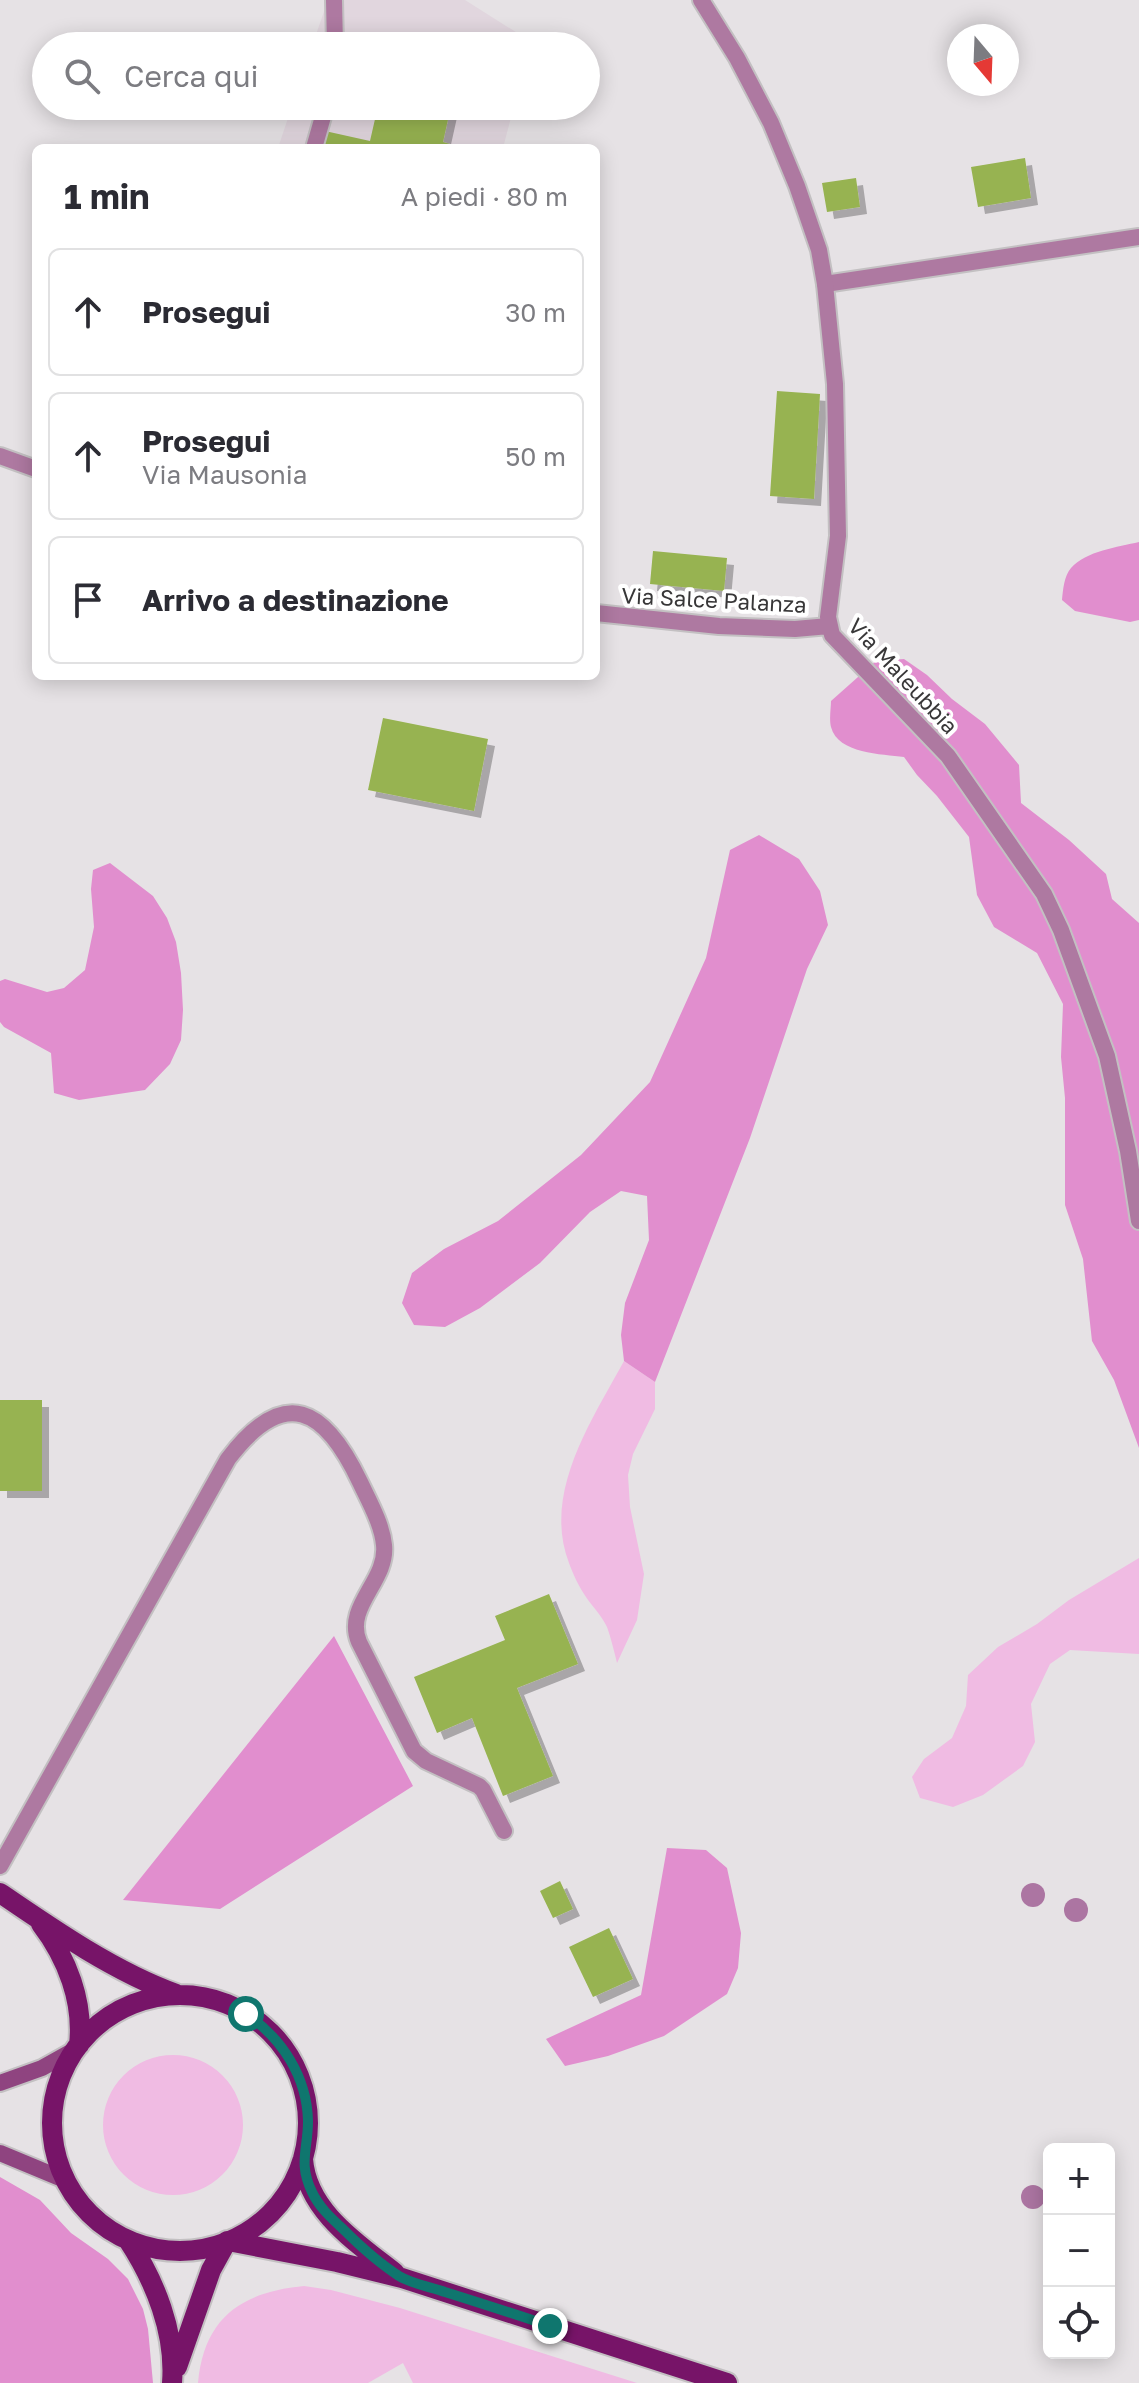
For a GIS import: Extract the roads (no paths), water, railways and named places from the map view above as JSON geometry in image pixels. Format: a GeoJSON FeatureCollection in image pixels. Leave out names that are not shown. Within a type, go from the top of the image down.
{"type":"FeatureCollection","features":[{"type":"Feature","properties":{"kind":"main road"},"geometry":{"type":"LineString","coordinates":[[0,1893],[36,1918],[146,1982],[179,1995],[214,2000],[236,2009],[265,2028],[281,2046],[293,2065],[305,2098],[308,2121],[303,2156],[295,2178],[276,2207],[259,2223],[228,2241],[183,2251],[160,2249],[128,2240],[87,2211],[65,2180],[54,2145],[53,2107],[58,2082],[77,2047],[79,2017],[75,1994],[58,1951],[36,1918]]}},
{"type":"Feature","properties":{"kind":"main road"},"geometry":{"type":"LineString","coordinates":[[0,2083],[42,2068],[77,2047],[103,2021],[123,2009],[145,2000],[179,1995]]}},
{"type":"Feature","properties":{"kind":"main road"},"geometry":{"type":"LineString","coordinates":[[0,2153],[65,2180]]}},
{"type":"Feature","properties":{"kind":"main road"},"geometry":{"type":"LineString","coordinates":[[303,2156],[307,2178],[319,2205],[357,2243],[402,2278]]}},
{"type":"Feature","properties":{"kind":"main road"},"geometry":{"type":"LineString","coordinates":[[128,2240],[145,2269],[161,2308],[171,2346],[173,2381]]}},
{"type":"Feature","properties":{"kind":"main road"},"geometry":{"type":"LineString","coordinates":[[228,2241],[402,2278],[727,2383]]}},
{"type":"Feature","properties":{"kind":"main road"},"geometry":{"type":"LineString","coordinates":[[173,2381],[205,2283],[228,2241]]}},
{"type":"Feature","properties":{"kind":"street"},"geometry":{"type":"LineString","coordinates":[[334,0],[335,32]]}},
{"type":"Feature","properties":{"kind":"street","name":"Via Maleubbia"},"geometry":{"type":"LineString","coordinates":[[701,0],[737,58],[771,123],[819,250],[835,384],[838,536],[829,626],[835,641],[948,756],[1044,894],[1061,930],[1107,1056],[1139,1221]]}},
{"type":"Feature","properties":{"kind":"street"},"geometry":{"type":"LineString","coordinates":[[315,144],[322,120]]}},
{"type":"Feature","properties":{"kind":"street"},"geometry":{"type":"LineString","coordinates":[[825,284],[1139,237]]}},
{"type":"Feature","properties":{"kind":"street"},"geometry":{"type":"LineString","coordinates":[[0,456],[32,468]]}},
{"type":"Feature","properties":{"kind":"street","name":"Via Salce Palanza"},"geometry":{"type":"LineString","coordinates":[[600,613],[719,626],[795,629],[829,626]]}},
{"type":"Feature","properties":{"kind":"street"},"geometry":{"type":"LineString","coordinates":[[0,1866],[228,1459],[264,1421],[293,1413],[321,1423],[336,1439],[356,1473],[378,1523],[384,1545],[383,1564],[358,1611],[355,1628],[359,1642],[414,1751],[469,1779],[483,1790],[504,1831]]}}]}
